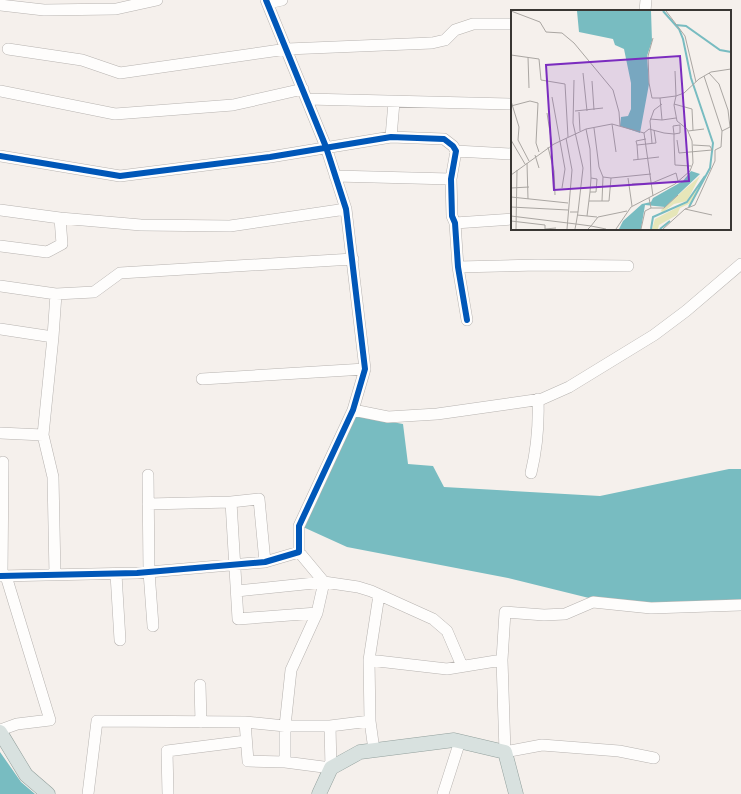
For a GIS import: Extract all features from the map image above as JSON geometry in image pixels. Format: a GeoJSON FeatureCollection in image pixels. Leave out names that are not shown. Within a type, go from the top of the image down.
{"type":"FeatureCollection","features":[{"type":"Feature","properties":{"kind":"main road"},"geometry":{"type":"LineString","coordinates":[[0,731],[26,776],[48,794]]}},
{"type":"Feature","properties":{"kind":"main road"},"geometry":{"type":"LineString","coordinates":[[319,794],[331,768],[360,752],[454,740],[505,752],[516,794]]}},
{"type":"Feature","properties":{"kind":"street"},"geometry":{"type":"LineString","coordinates":[[0,5],[44,10],[116,9],[157,0]]}},
{"type":"Feature","properties":{"kind":"street"},"geometry":{"type":"LineString","coordinates":[[282,0],[267,2],[326,147],[346,209],[365,369],[353,410],[299,526],[299,552],[324,582]]}},
{"type":"Feature","properties":{"kind":"street"},"geometry":{"type":"LineString","coordinates":[[645,10],[646,0]]}},
{"type":"Feature","properties":{"kind":"street"},"geometry":{"type":"LineString","coordinates":[[8,49],[82,60],[120,72],[287,49],[432,43],[445,40],[455,30],[473,24],[511,24]]}},
{"type":"Feature","properties":{"kind":"street"},"geometry":{"type":"LineString","coordinates":[[0,91],[115,114],[233,105],[305,94],[394,102],[511,104]]}},
{"type":"Feature","properties":{"kind":"street"},"geometry":{"type":"LineString","coordinates":[[392,137],[394,102]]}},
{"type":"Feature","properties":{"kind":"street"},"geometry":{"type":"LineString","coordinates":[[0,156],[120,176],[270,157],[392,137],[444,140],[453,146],[456,151],[451,179],[452,216],[455,223],[458,267],[467,320]]}},
{"type":"Feature","properties":{"kind":"street"},"geometry":{"type":"LineString","coordinates":[[456,151],[511,154]]}},
{"type":"Feature","properties":{"kind":"street"},"geometry":{"type":"LineString","coordinates":[[335,176],[451,179]]}},
{"type":"Feature","properties":{"kind":"street"},"geometry":{"type":"LineString","coordinates":[[0,210],[60,218],[141,225],[230,226],[346,209]]}},
{"type":"Feature","properties":{"kind":"street"},"geometry":{"type":"LineString","coordinates":[[0,246],[47,252],[62,244],[60,218]]}},
{"type":"Feature","properties":{"kind":"street"},"geometry":{"type":"LineString","coordinates":[[455,223],[511,219]]}},
{"type":"Feature","properties":{"kind":"street"},"geometry":{"type":"LineString","coordinates":[[0,286],[56,294],[94,292],[120,273],[353,259]]}},
{"type":"Feature","properties":{"kind":"street"},"geometry":{"type":"LineString","coordinates":[[458,267],[538,264],[628,266]]}},
{"type":"Feature","properties":{"kind":"street"},"geometry":{"type":"LineString","coordinates":[[353,410],[388,417],[436,414],[538,399],[569,387],[654,335],[686,311],[741,264]]}},
{"type":"Feature","properties":{"kind":"street"},"geometry":{"type":"LineString","coordinates":[[55,575],[53,477],[43,435],[56,294]]}},
{"type":"Feature","properties":{"kind":"street"},"geometry":{"type":"LineString","coordinates":[[0,329],[53,337]]}},
{"type":"Feature","properties":{"kind":"street"},"geometry":{"type":"LineString","coordinates":[[202,379],[365,369]]}},
{"type":"Feature","properties":{"kind":"street"},"geometry":{"type":"LineString","coordinates":[[531,473],[539,427],[538,399]]}},
{"type":"Feature","properties":{"kind":"street"},"geometry":{"type":"LineString","coordinates":[[0,433],[43,435]]}},
{"type":"Feature","properties":{"kind":"street"},"geometry":{"type":"LineString","coordinates":[[0,731],[17,724],[50,720],[3,576],[3,462]]}},
{"type":"Feature","properties":{"kind":"street"},"geometry":{"type":"LineString","coordinates":[[148,475],[149,572],[152,626]]}},
{"type":"Feature","properties":{"kind":"street"},"geometry":{"type":"LineString","coordinates":[[148,504],[231,502],[259,499],[264,562]]}},
{"type":"Feature","properties":{"kind":"street"},"geometry":{"type":"LineString","coordinates":[[231,502],[236,565],[238,619],[317,613]]}},
{"type":"Feature","properties":{"kind":"street"},"geometry":{"type":"LineString","coordinates":[[3,576],[116,574],[236,565],[264,562],[299,552]]}},
{"type":"Feature","properties":{"kind":"street"},"geometry":{"type":"LineString","coordinates":[[116,574],[120,640]]}},
{"type":"Feature","properties":{"kind":"street"},"geometry":{"type":"LineString","coordinates":[[284,762],[285,726],[291,670],[317,613],[324,582]]}},
{"type":"Feature","properties":{"kind":"street"},"geometry":{"type":"LineString","coordinates":[[237,591],[324,582],[358,587],[433,619],[447,631],[462,666]]}},
{"type":"Feature","properties":{"kind":"street"},"geometry":{"type":"LineString","coordinates":[[374,750],[370,721],[369,660],[379,595]]}},
{"type":"Feature","properties":{"kind":"street"},"geometry":{"type":"LineString","coordinates":[[654,758],[619,751],[542,745],[505,752],[502,660],[505,612],[544,615],[566,614],[593,602],[651,608],[741,605]]}},
{"type":"Feature","properties":{"kind":"street"},"geometry":{"type":"LineString","coordinates":[[369,660],[447,669],[502,660]]}},
{"type":"Feature","properties":{"kind":"street"},"geometry":{"type":"LineString","coordinates":[[200,685],[201,722]]}},
{"type":"Feature","properties":{"kind":"street"},"geometry":{"type":"LineString","coordinates":[[88,794],[97,721],[245,722],[285,726],[330,726],[370,721]]}},
{"type":"Feature","properties":{"kind":"street"},"geometry":{"type":"LineString","coordinates":[[245,722],[248,761],[284,762],[331,768],[330,726]]}},
{"type":"Feature","properties":{"kind":"street"},"geometry":{"type":"LineString","coordinates":[[168,794],[167,751],[246,741]]}},
{"type":"Feature","properties":{"kind":"street"},"geometry":{"type":"LineString","coordinates":[[443,794],[460,741]]}},
{"type":"Feature","properties":{"kind":"water"},"geometry":{"type":"Polygon","coordinates":[[[354,415],[403,424],[408,464],[433,466],[444,487],[600,496],[729,469],[741,469],[741,602],[700,606],[589,598],[508,578],[347,547],[303,527],[354,415]]]}},
{"type":"Feature","properties":{"kind":"water"},"geometry":{"type":"Polygon","coordinates":[[[0,752],[21,782],[35,794],[0,794],[0,752]]]}},
{"type":"Feature","properties":{"kind":"cycle path"},"geometry":{"type":"LineString","coordinates":[[0,576],[137,573],[265,562],[299,552],[299,526],[353,410],[365,369],[346,209],[326,147],[266,0]]}},
{"type":"Feature","properties":{"kind":"cycle path"},"geometry":{"type":"LineString","coordinates":[[0,156],[120,176],[270,157],[391,137],[444,139],[453,146],[456,151],[451,179],[452,216],[455,223],[458,267],[467,320]]}}]}
